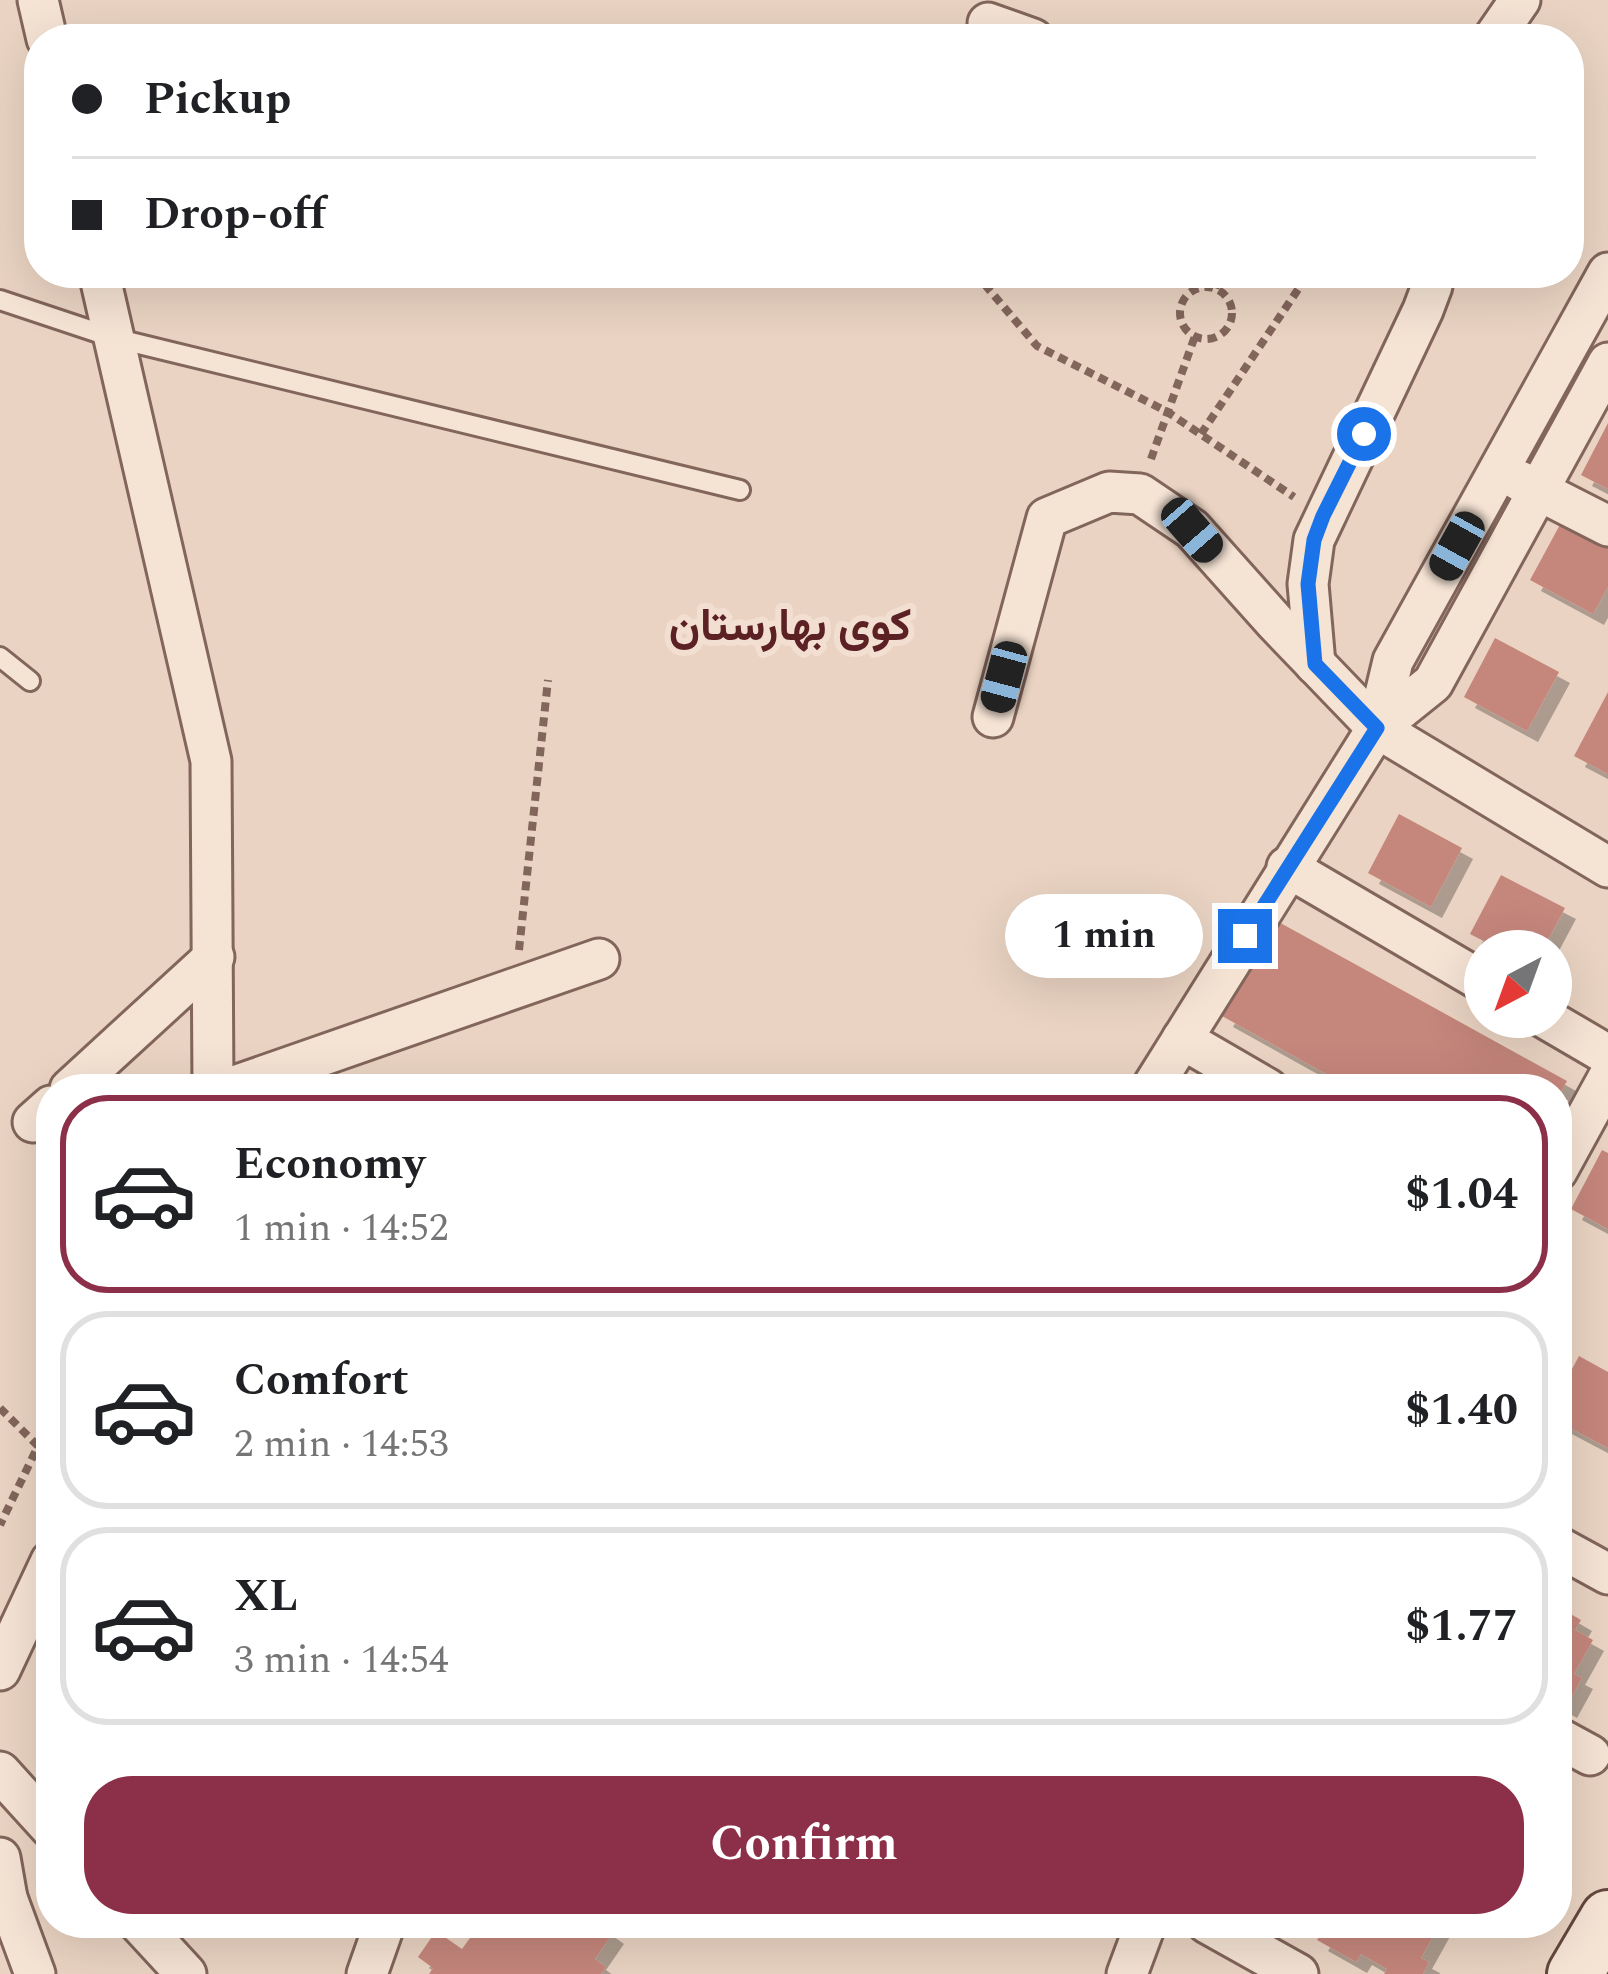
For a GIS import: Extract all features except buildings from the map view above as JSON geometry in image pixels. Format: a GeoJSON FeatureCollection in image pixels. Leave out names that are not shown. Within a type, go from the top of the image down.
{"type":"FeatureCollection","features":[{"type":"Feature","properties":{"kind":"main road"},"geometry":{"type":"LineString","coordinates":[[1575,1974],[1608,1918]]}},
{"type":"Feature","properties":{"kind":"street"},"geometry":{"type":"LineString","coordinates":[[1377,728],[1393,661],[1608,273]]}},
{"type":"Feature","properties":{"kind":"street"},"geometry":{"type":"LineString","coordinates":[[102,288],[211,761],[213,1074]]}},
{"type":"Feature","properties":{"kind":"street"},"geometry":{"type":"LineString","coordinates":[[1315,664],[1308,584],[1314,540],[1431,288]]}},
{"type":"Feature","properties":{"kind":"street"},"geometry":{"type":"LineString","coordinates":[[1160,1074],[1377,728],[1433,683],[1606,370],[1564,351]]}},
{"type":"Feature","properties":{"kind":"street"},"geometry":{"type":"LineString","coordinates":[[1499,470],[1608,526]]}},
{"type":"Feature","properties":{"kind":"street"},"geometry":{"type":"LineString","coordinates":[[993,717],[1048,518],[1109,492],[1140,494],[1192,530],[1377,728],[1608,868]]}},
{"type":"Feature","properties":{"kind":"street"},"geometry":{"type":"LineString","coordinates":[[1287,868],[1464,971]]}},
{"type":"Feature","properties":{"kind":"street"},"geometry":{"type":"LineString","coordinates":[[86,1074],[214,957]]}},
{"type":"Feature","properties":{"kind":"street"},"geometry":{"type":"LineString","coordinates":[[268,1074],[599,959]]}},
{"type":"Feature","properties":{"kind":"street"},"geometry":{"type":"LineString","coordinates":[[1572,1033],[1608,1054]]}},
{"type":"Feature","properties":{"kind":"street"},"geometry":{"type":"LineString","coordinates":[[1182,1039],[1242,1074]]}},
{"type":"Feature","properties":{"kind":"street"},"geometry":{"type":"LineString","coordinates":[[1572,1144],[1608,1078]]}},
{"type":"Feature","properties":{"kind":"street"},"geometry":{"type":"LineString","coordinates":[[1572,1554],[1608,1574]]}},
{"type":"Feature","properties":{"kind":"street"},"geometry":{"type":"LineString","coordinates":[[0,1670],[36,1616]]}},
{"type":"Feature","properties":{"kind":"street"},"geometry":{"type":"LineString","coordinates":[[0,1772],[36,1812]]}},
{"type":"Feature","properties":{"kind":"street"},"geometry":{"type":"LineString","coordinates":[[0,1858],[3,1905],[35,1974]]}},
{"type":"Feature","properties":{"kind":"street"},"geometry":{"type":"LineString","coordinates":[[153,1938],[186,1974]]}},
{"type":"Feature","properties":{"kind":"street"},"geometry":{"type":"LineString","coordinates":[[367,1974],[380,1938]]}},
{"type":"Feature","properties":{"kind":"street"},"geometry":{"type":"LineString","coordinates":[[1127,1974],[1140,1938]]}},
{"type":"Feature","properties":{"kind":"street"},"geometry":{"type":"LineString","coordinates":[[1234,1938],[1298,1974]]}},
{"type":"Feature","properties":{"kind":"lane"},"geometry":{"type":"LineString","coordinates":[[0,300],[114,338],[740,490]]}},
{"type":"Feature","properties":{"kind":"lane"},"geometry":{"type":"LineString","coordinates":[[0,657],[30,681]]}},
{"type":"Feature","properties":{"kind":"path"},"geometry":{"type":"LineString","coordinates":[[988,288],[1037,346],[1166,411],[1323,516]]}},
{"type":"Feature","properties":{"kind":"path"},"geometry":{"type":"LineString","coordinates":[[1197,288],[1183,299],[1180,317],[1195,336],[1206,340],[1224,334],[1233,318],[1229,300],[1217,288]]}},
{"type":"Feature","properties":{"kind":"path"},"geometry":{"type":"LineString","coordinates":[[1201,434],[1299,288]]}},
{"type":"Feature","properties":{"kind":"path"},"geometry":{"type":"LineString","coordinates":[[1140,494],[1195,336]]}},
{"type":"Feature","properties":{"kind":"path"},"geometry":{"type":"LineString","coordinates":[[515,987],[548,680]]}},
{"type":"Feature","properties":{"kind":"path"},"geometry":{"type":"LineString","coordinates":[[0,1408],[36,1444]]}},
{"type":"Feature","properties":{"kind":"path"},"geometry":{"type":"LineString","coordinates":[[0,1525],[36,1450]]}},
{"type":"Feature","properties":{"kind":"district","name":"کوی بهارستان"},"geometry":{"type":"Point","coordinates":[790,626]}},
{"type":"Feature","properties":{"kind":"route"},"geometry":{"type":"LineString","coordinates":[[1245,936],[1377,728],[1315,664],[1308,584],[1314,540],[1364,434]]}}]}
